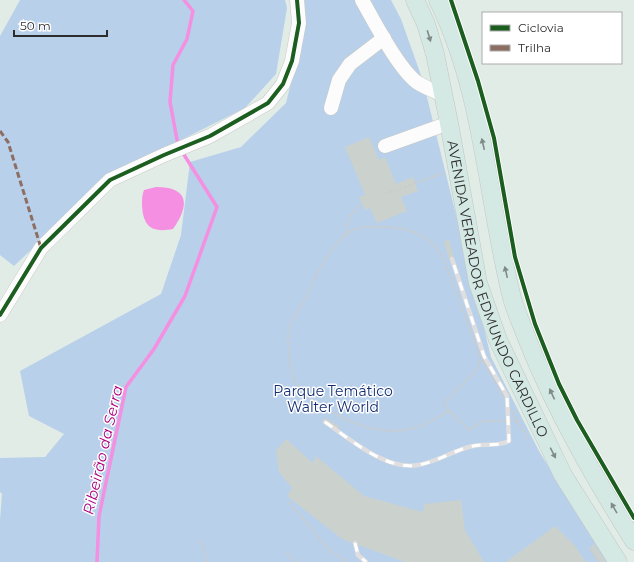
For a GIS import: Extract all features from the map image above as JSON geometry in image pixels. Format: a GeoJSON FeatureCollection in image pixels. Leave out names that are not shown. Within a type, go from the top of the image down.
{"type":"FeatureCollection","features":[{"type":"Feature","properties":{"kind":"main road","name":"AVENIDA VEREADOR EDMUNDO CARDILLO"},"geometry":{"type":"LineString","coordinates":[[415,0],[426,24],[435,54],[458,168],[478,283],[498,340],[563,474],[618,562]]}},
{"type":"Feature","properties":{"kind":"main road","name":"AVENIDA VEREADOR EDMUNDO CARDILLO"},"geometry":{"type":"LineString","coordinates":[[438,0],[448,20],[464,65],[487,162],[500,243],[513,300],[537,362],[571,435],[634,541]]}},
{"type":"Feature","properties":{"kind":"street"},"geometry":{"type":"LineString","coordinates":[[0,315],[41,248],[110,180],[210,136],[268,103],[283,84],[292,62],[299,23],[297,0]]}},
{"type":"Feature","properties":{"kind":"street"},"geometry":{"type":"LineString","coordinates":[[362,0],[384,38],[407,72],[418,82],[443,95]]}},
{"type":"Feature","properties":{"kind":"street"},"geometry":{"type":"LineString","coordinates":[[331,108],[339,80],[350,64],[384,38]]}},
{"type":"Feature","properties":{"kind":"street"},"geometry":{"type":"LineString","coordinates":[[385,146],[449,123]]}},
{"type":"Feature","properties":{"kind":"path"},"geometry":{"type":"LineString","coordinates":[[385,194],[458,168]]}},
{"type":"Feature","properties":{"kind":"path"},"geometry":{"type":"LineString","coordinates":[[345,236],[347,221],[352,211],[362,204]]}},
{"type":"Feature","properties":{"kind":"path"},"geometry":{"type":"LineString","coordinates":[[449,411],[425,424],[403,430],[382,431],[357,425],[342,418],[321,407],[301,393],[291,371],[288,332],[320,266],[345,236],[357,228],[395,227],[421,235],[432,242],[438,248],[445,262],[479,354],[517,421],[482,421],[469,430],[442,404],[477,369],[480,363],[479,354]]}},
{"type":"Feature","properties":{"kind":"path"},"geometry":{"type":"LineString","coordinates":[[289,502],[330,551],[348,562]]}},
{"type":"Feature","properties":{"kind":"path"},"geometry":{"type":"LineString","coordinates":[[201,541],[207,562]]}},
{"type":"Feature","properties":{"kind":"path"},"geometry":{"type":"LineString","coordinates":[[287,553],[295,562]]}},
{"type":"Feature","properties":{"kind":"green space"},"geometry":{"type":"Polygon","coordinates":[[[20,0],[285,0],[287,8],[276,74],[245,108],[109,176],[14,266],[0,255],[0,36],[20,0]]]}},
{"type":"Feature","properties":{"kind":"green space","name":"Parque Temático Walter World"},"geometry":{"type":"Polygon","coordinates":[[[301,0],[391,0],[401,19],[423,81],[491,357],[539,451],[607,562],[0,562],[0,520],[2,494],[0,492],[0,458],[45,457],[64,434],[29,416],[20,371],[161,294],[181,235],[190,162],[241,147],[286,103],[304,30],[301,0]]]}},
{"type":"Feature","properties":{"kind":"shaded area"},"geometry":{"type":"Polygon","coordinates":[[[156,187],[175,190],[183,199],[184,205],[182,212],[173,229],[154,229],[150,227],[144,219],[142,198],[144,190],[156,187]]]}},
{"type":"Feature","properties":{"kind":"building"},"geometry":{"type":"Polygon","coordinates":[[[369,137],[379,160],[385,157],[396,184],[413,177],[418,191],[401,197],[407,211],[377,223],[370,208],[365,210],[359,197],[365,195],[345,147],[369,137]]]}},
{"type":"Feature","properties":{"kind":"building"},"geometry":{"type":"Polygon","coordinates":[[[449,240],[454,258],[449,260],[444,241],[449,240]]]}},
{"type":"Feature","properties":{"kind":"building"},"geometry":{"type":"Polygon","coordinates":[[[326,418],[340,427],[336,432],[323,423],[326,418]]]}},
{"type":"Feature","properties":{"kind":"building"},"geometry":{"type":"Polygon","coordinates":[[[286,439],[313,463],[316,456],[364,496],[423,512],[424,504],[461,500],[465,530],[484,562],[405,562],[342,539],[287,496],[292,488],[279,472],[276,451],[286,439]]]}},
{"type":"Feature","properties":{"kind":"building"},"geometry":{"type":"Polygon","coordinates":[[[555,526],[575,546],[586,562],[506,562],[555,526]]]}},
{"type":"Feature","properties":{"kind":"building"},"geometry":{"type":"Polygon","coordinates":[[[594,544],[606,562],[599,562],[590,547],[594,544]]]}},
{"type":"Feature","properties":{"kind":"waterway","name":"Ribeirão da Serra"},"geometry":{"type":"LineString","coordinates":[[178,145],[170,102],[173,65],[187,39],[193,11],[184,0]]}},
{"type":"Feature","properties":{"kind":"waterway","name":"Ribeirão da Serra"},"geometry":{"type":"LineString","coordinates":[[97,562],[99,516],[126,387],[154,349],[185,296],[217,207],[181,150]]}},
{"type":"Feature","properties":{"kind":"railway"},"geometry":{"type":"LineString","coordinates":[[325,422],[357,445],[381,459],[406,466],[418,465],[439,459],[459,450],[473,446],[500,444],[509,441],[507,396],[484,356],[452,259]]}},
{"type":"Feature","properties":{"kind":"railway"},"geometry":{"type":"LineString","coordinates":[[355,543],[358,555],[366,562]]}},
{"type":"Feature","properties":{"kind":"marked path"},"geometry":{"type":"LineString","coordinates":[[0,131],[8,142],[41,248]]}},
{"type":"Feature","properties":{"kind":"cycle path"},"geometry":{"type":"LineString","coordinates":[[0,315],[41,248],[110,180],[210,136],[268,103],[283,84],[292,61],[299,23],[297,0]]}},
{"type":"Feature","properties":{"kind":"cycle path"},"geometry":{"type":"LineString","coordinates":[[451,0],[478,81],[494,138],[515,257],[535,324],[559,384],[577,420],[634,518]]}}]}
